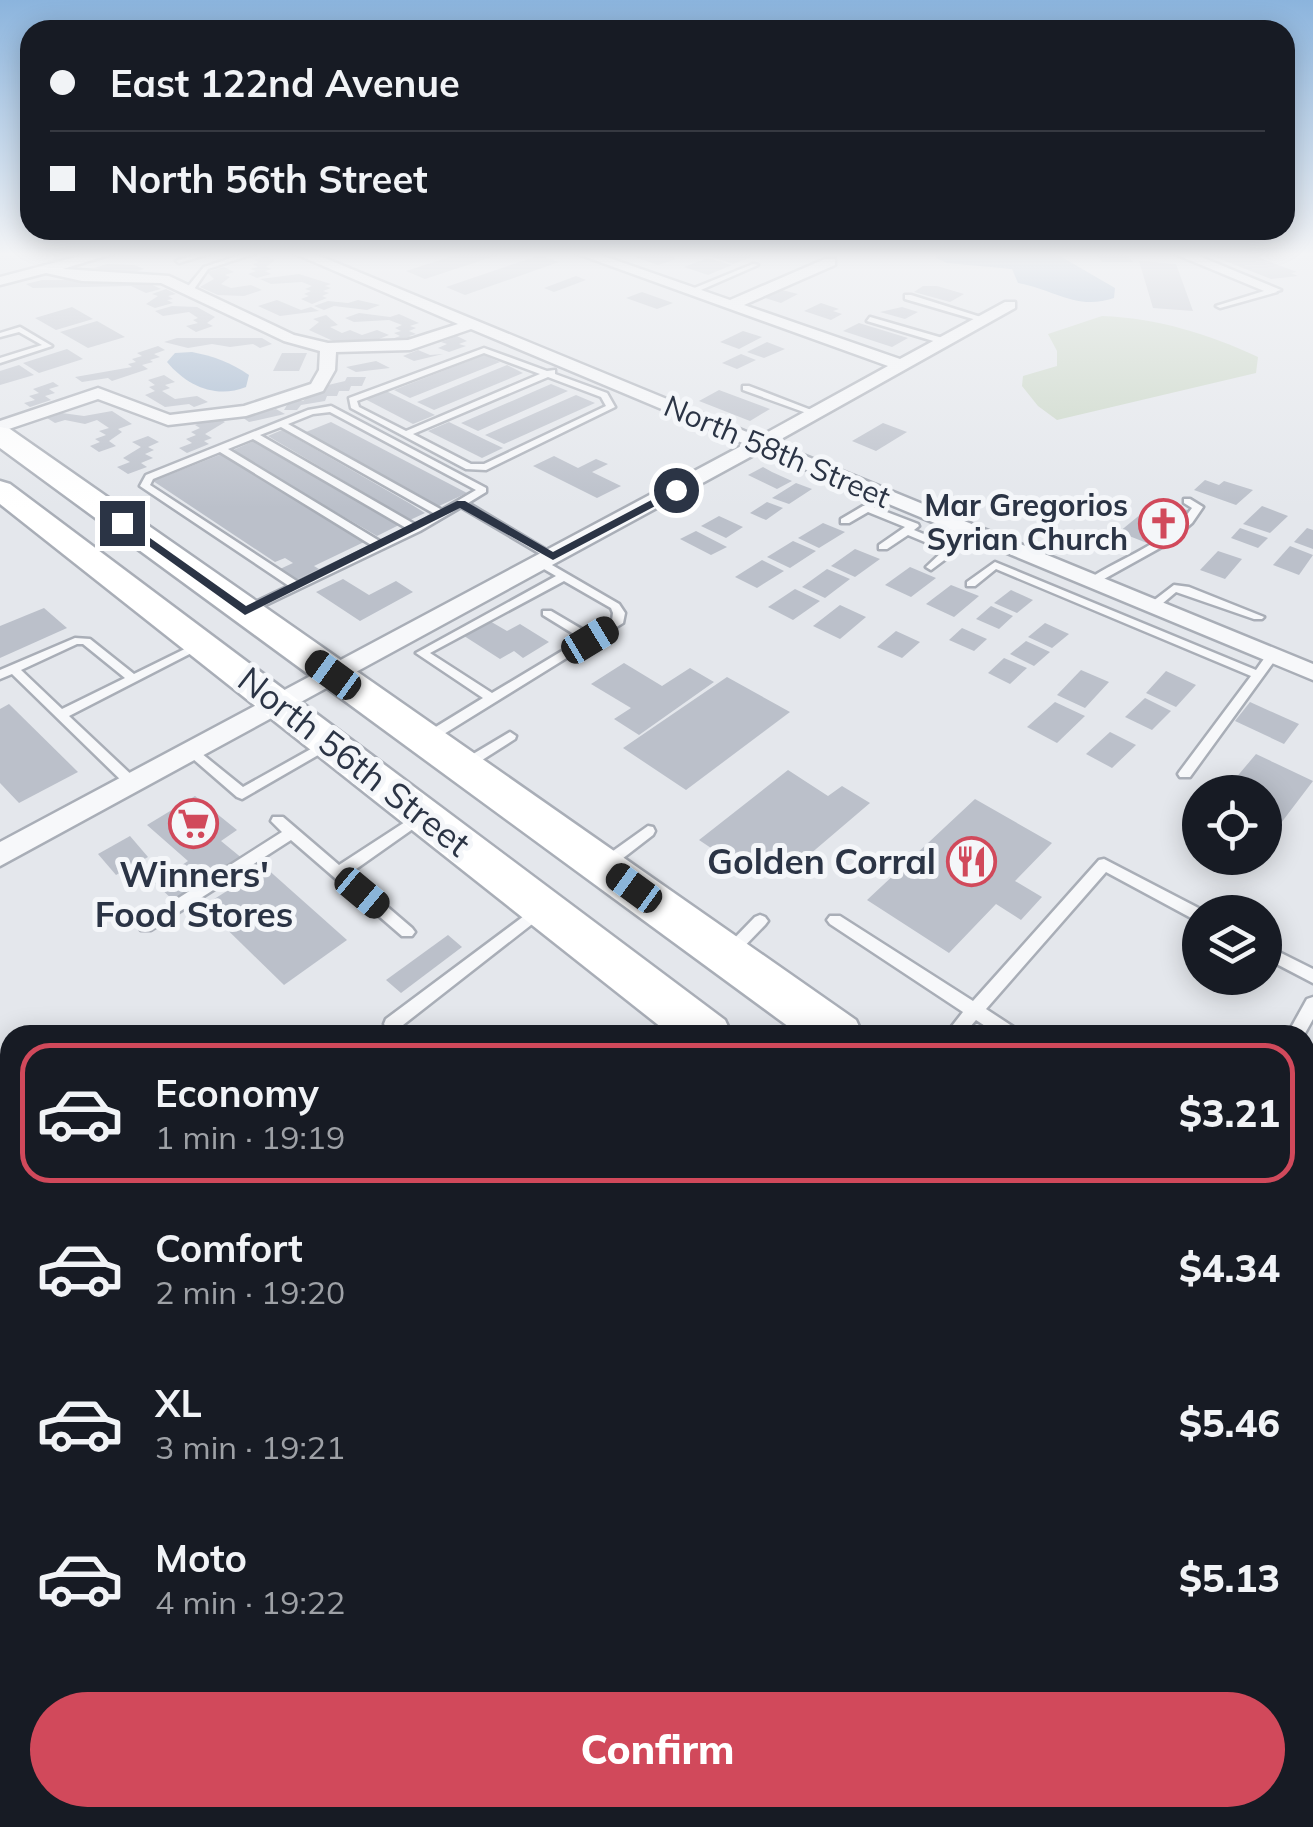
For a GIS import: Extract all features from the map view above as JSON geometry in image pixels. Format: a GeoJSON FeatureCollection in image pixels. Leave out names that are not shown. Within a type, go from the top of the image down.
{"type":"FeatureCollection","features":[{"type":"Feature","properties":{"kind":"main road","name":"North 56th Street"},"geometry":{"type":"LineString","coordinates":[[0,435],[824,1025]]}},
{"type":"Feature","properties":{"kind":"main road","name":"North 56th Street"},"geometry":{"type":"LineString","coordinates":[[0,490],[694,1025]]}},
{"type":"Feature","properties":{"kind":"street"},"geometry":{"type":"LineString","coordinates":[[287,337],[328,348],[410,346],[435,337]]}},
{"type":"Feature","properties":{"kind":"street","name":"North 58th Street"},"geometry":{"type":"LineString","coordinates":[[500,337],[758,445],[916,524],[1091,582],[1313,672]]}},
{"type":"Feature","properties":{"kind":"street"},"geometry":{"type":"LineString","coordinates":[[822,337],[900,365]]}},
{"type":"Feature","properties":{"kind":"street"},"geometry":{"type":"LineString","coordinates":[[0,855],[950,337]]}},
{"type":"Feature","properties":{"kind":"street"},"geometry":{"type":"LineString","coordinates":[[0,427],[98,393],[168,420],[246,411],[317,388],[327,370],[328,348]]}},
{"type":"Feature","properties":{"kind":"lane"},"geometry":{"type":"LineString","coordinates":[[0,352],[5,359],[48,346],[34,337]]}},
{"type":"Feature","properties":{"kind":"lane"},"geometry":{"type":"LineString","coordinates":[[931,337],[943,341]]}},
{"type":"Feature","properties":{"kind":"lane"},"geometry":{"type":"LineString","coordinates":[[484,350],[604,395],[611,408],[486,466],[469,467],[408,433],[355,408],[352,400],[484,350]]}},
{"type":"Feature","properties":{"kind":"lane"},"geometry":{"type":"LineString","coordinates":[[408,433],[568,364]]}},
{"type":"Feature","properties":{"kind":"lane"},"geometry":{"type":"LineString","coordinates":[[746,388],[814,414]]}},
{"type":"Feature","properties":{"kind":"lane"},"geometry":{"type":"LineString","coordinates":[[245,611],[297,586],[380,546],[416,528],[484,490],[331,409],[311,412],[149,477],[145,486],[297,586]]}},
{"type":"Feature","properties":{"kind":"lane"},"geometry":{"type":"LineString","coordinates":[[281,424],[442,514]]}},
{"type":"Feature","properties":{"kind":"lane"},"geometry":{"type":"LineString","coordinates":[[253,435],[416,528]]}},
{"type":"Feature","properties":{"kind":"lane"},"geometry":{"type":"LineString","coordinates":[[220,448],[380,546]]}},
{"type":"Feature","properties":{"kind":"lane"},"geometry":{"type":"LineString","coordinates":[[1091,582],[1120,563],[1156,548],[1194,516],[1198,507],[1187,501]]}},
{"type":"Feature","properties":{"kind":"lane"},"geometry":{"type":"LineString","coordinates":[[426,739],[617,623],[619,613],[616,606],[564,576],[547,560],[461,503]]}},
{"type":"Feature","properties":{"kind":"lane"},"geometry":{"type":"LineString","coordinates":[[845,521],[867,508],[916,524],[950,552],[931,567]]}},
{"type":"Feature","properties":{"kind":"lane"},"geometry":{"type":"LineString","coordinates":[[883,547],[916,524]]}},
{"type":"Feature","properties":{"kind":"lane"},"geometry":{"type":"LineString","coordinates":[[970,584],[995,565],[1258,675]]}},
{"type":"Feature","properties":{"kind":"lane"},"geometry":{"type":"LineString","coordinates":[[492,698],[422,653],[564,576]]}},
{"type":"Feature","properties":{"kind":"lane"},"geometry":{"type":"LineString","coordinates":[[1152,606],[1174,588],[1185,588],[1258,617]]}},
{"type":"Feature","properties":{"kind":"lane"},"geometry":{"type":"LineString","coordinates":[[494,624],[514,606]]}},
{"type":"Feature","properties":{"kind":"lane"},"geometry":{"type":"LineString","coordinates":[[546,613],[590,640]]}},
{"type":"Feature","properties":{"kind":"lane"},"geometry":{"type":"LineString","coordinates":[[443,640],[468,638]]}},
{"type":"Feature","properties":{"kind":"lane"},"geometry":{"type":"LineString","coordinates":[[132,783],[60,714],[6,672],[76,641],[86,641],[133,679]]}},
{"type":"Feature","properties":{"kind":"lane"},"geometry":{"type":"LineString","coordinates":[[60,714],[201,644]]}},
{"type":"Feature","properties":{"kind":"lane"},"geometry":{"type":"LineString","coordinates":[[1185,774],[1220,734],[1232,708],[1272,656]]}},
{"type":"Feature","properties":{"kind":"lane"},"geometry":{"type":"LineString","coordinates":[[463,766],[510,736]]}},
{"type":"Feature","properties":{"kind":"lane"},"geometry":{"type":"LineString","coordinates":[[190,752],[242,794],[331,742]]}},
{"type":"Feature","properties":{"kind":"lane"},"geometry":{"type":"LineString","coordinates":[[339,873],[423,816]]}},
{"type":"Feature","properties":{"kind":"lane"},"geometry":{"type":"LineString","coordinates":[[278,821],[407,932]]}},
{"type":"Feature","properties":{"kind":"lane"},"geometry":{"type":"LineString","coordinates":[[603,865],[648,831]]}},
{"type":"Feature","properties":{"kind":"lane"},"geometry":{"type":"LineString","coordinates":[[146,926],[292,833]]}},
{"type":"Feature","properties":{"kind":"lane"},"geometry":{"type":"LineString","coordinates":[[962,1025],[1104,864],[1182,906]]}},
{"type":"Feature","properties":{"kind":"lane"},"geometry":{"type":"LineString","coordinates":[[393,1025],[543,908]]}},
{"type":"Feature","properties":{"kind":"lane"},"geometry":{"type":"LineString","coordinates":[[835,920],[997,1025]]}},
{"type":"Feature","properties":{"kind":"lane"},"geometry":{"type":"LineString","coordinates":[[727,956],[760,921]]}},
{"type":"Feature","properties":{"kind":"lane"},"geometry":{"type":"LineString","coordinates":[[1282,960],[1313,977]]}},
{"type":"Feature","properties":{"kind":"green space"},"geometry":{"type":"Polygon","coordinates":[[[1050,337],[1209,337],[1258,357],[1256,373],[1057,420],[1038,406],[1022,386],[1023,376],[1057,366],[1057,351],[1050,337]]]}},
{"type":"Feature","properties":{"kind":"water"},"geometry":{"type":"Polygon","coordinates":[[[192,352],[243,371],[249,375],[246,387],[224,392],[203,388],[184,378],[167,362],[175,353],[192,352]]]}},
{"type":"Feature","properties":{"kind":"building"},"geometry":{"type":"Polygon","coordinates":[[[69,337],[124,337],[88,348],[69,337]]]}},
{"type":"Feature","properties":{"kind":"building"},"geometry":{"type":"Polygon","coordinates":[[[325,337],[383,337],[374,341],[333,341],[325,337]]]}},
{"type":"Feature","properties":{"kind":"building"},"geometry":{"type":"Polygon","coordinates":[[[412,337],[415,339],[402,344],[392,339],[412,337]]]}},
{"type":"Feature","properties":{"kind":"building"},"geometry":{"type":"Polygon","coordinates":[[[454,337],[467,341],[459,344],[466,346],[449,352],[438,348],[447,344],[441,342],[454,337]]]}},
{"type":"Feature","properties":{"kind":"building"},"geometry":{"type":"Polygon","coordinates":[[[730,337],[762,337],[739,349],[720,342],[730,337]]]}},
{"type":"Feature","properties":{"kind":"building"},"geometry":{"type":"Polygon","coordinates":[[[862,337],[908,338],[892,347],[862,337]]]}},
{"type":"Feature","properties":{"kind":"building"},"geometry":{"type":"Polygon","coordinates":[[[177,338],[262,338],[272,344],[260,348],[253,344],[212,344],[188,348],[164,342],[177,338]]]}},
{"type":"Feature","properties":{"kind":"building"},"geometry":{"type":"Polygon","coordinates":[[[767,342],[785,349],[764,358],[747,352],[767,342]]]}},
{"type":"Feature","properties":{"kind":"building"},"geometry":{"type":"Polygon","coordinates":[[[158,346],[165,350],[154,354],[160,357],[150,360],[153,362],[142,365],[148,369],[112,381],[108,378],[82,382],[75,377],[132,367],[128,364],[136,362],[132,359],[142,356],[137,353],[158,346]]]}},
{"type":"Feature","properties":{"kind":"building"},"geometry":{"type":"Polygon","coordinates":[[[67,349],[83,359],[39,373],[23,363],[67,349]]]}},
{"type":"Feature","properties":{"kind":"building"},"geometry":{"type":"Polygon","coordinates":[[[418,350],[430,355],[443,354],[414,361],[403,356],[418,350]]]}},
{"type":"Feature","properties":{"kind":"building"},"geometry":{"type":"Polygon","coordinates":[[[282,353],[307,353],[299,371],[273,371],[282,353]]]}},
{"type":"Feature","properties":{"kind":"building"},"geometry":{"type":"Polygon","coordinates":[[[741,354],[756,360],[737,369],[722,363],[741,354]]]}},
{"type":"Feature","properties":{"kind":"building"},"geometry":{"type":"Polygon","coordinates":[[[484,355],[500,362],[410,398],[394,390],[484,355]]]}},
{"type":"Feature","properties":{"kind":"building"},"geometry":{"type":"Polygon","coordinates":[[[376,361],[390,368],[356,372],[346,367],[376,361]]]}},
{"type":"Feature","properties":{"kind":"building"},"geometry":{"type":"Polygon","coordinates":[[[19,365],[34,375],[0,385],[0,371],[19,365]]]}},
{"type":"Feature","properties":{"kind":"building"},"geometry":{"type":"Polygon","coordinates":[[[507,365],[523,373],[434,410],[417,402],[507,365]]]}},
{"type":"Feature","properties":{"kind":"building"},"geometry":{"type":"Polygon","coordinates":[[[164,375],[175,382],[165,385],[170,388],[162,391],[175,399],[197,396],[208,402],[194,407],[165,407],[145,395],[155,391],[149,387],[155,385],[148,380],[164,375]]]}},
{"type":"Feature","properties":{"kind":"building"},"geometry":{"type":"Polygon","coordinates":[[[347,377],[366,377],[362,386],[351,386],[337,396],[327,396],[325,401],[284,410],[290,400],[303,401],[313,392],[322,392],[324,386],[347,377]]]}},
{"type":"Feature","properties":{"kind":"building"},"geometry":{"type":"Polygon","coordinates":[[[53,382],[59,386],[49,389],[55,393],[45,396],[51,400],[30,407],[24,403],[35,400],[29,396],[39,393],[33,389],[53,382]]]}},
{"type":"Feature","properties":{"kind":"building"},"geometry":{"type":"Polygon","coordinates":[[[551,384],[568,391],[478,431],[461,423],[551,384]]]}},
{"type":"Feature","properties":{"kind":"building"},"geometry":{"type":"Polygon","coordinates":[[[719,390],[770,409],[750,421],[699,401],[719,390]]]}},
{"type":"Feature","properties":{"kind":"building"},"geometry":{"type":"Polygon","coordinates":[[[386,391],[435,415],[413,424],[365,399],[386,391]]]}},
{"type":"Feature","properties":{"kind":"building"},"geometry":{"type":"Polygon","coordinates":[[[576,395],[595,403],[504,444],[485,435],[576,395]]]}},
{"type":"Feature","properties":{"kind":"building"},"geometry":{"type":"Polygon","coordinates":[[[276,409],[285,414],[249,422],[242,417],[276,409]]]}},
{"type":"Feature","properties":{"kind":"building"},"geometry":{"type":"Polygon","coordinates":[[[112,411],[132,424],[118,429],[122,432],[109,441],[116,446],[99,452],[90,446],[106,435],[99,431],[109,428],[97,420],[85,424],[65,420],[55,423],[47,418],[62,413],[84,416],[112,411]]]}},
{"type":"Feature","properties":{"kind":"building"},"geometry":{"type":"Polygon","coordinates":[[[216,417],[225,422],[205,434],[212,438],[204,441],[209,444],[187,453],[179,448],[192,443],[186,439],[196,435],[191,432],[200,428],[195,425],[216,417]]]}},
{"type":"Feature","properties":{"kind":"building"},"geometry":{"type":"Polygon","coordinates":[[[331,422],[467,493],[439,506],[306,432],[331,422]]]}},
{"type":"Feature","properties":{"kind":"building"},"geometry":{"type":"Polygon","coordinates":[[[449,422],[503,448],[482,458],[428,431],[449,422]]]}},
{"type":"Feature","properties":{"kind":"building"},"geometry":{"type":"Polygon","coordinates":[[[883,423],[907,432],[876,451],[852,441],[883,423]]]}},
{"type":"Feature","properties":{"kind":"building"},"geometry":{"type":"Polygon","coordinates":[[[282,430],[425,513],[410,520],[268,436],[282,430]]]}},
{"type":"Feature","properties":{"kind":"building"},"geometry":{"type":"Polygon","coordinates":[[[148,436],[159,442],[148,447],[154,450],[145,454],[153,458],[141,463],[147,467],[128,474],[117,467],[130,462],[123,458],[141,447],[132,442],[148,436]]]}},
{"type":"Feature","properties":{"kind":"building"},"geometry":{"type":"Polygon","coordinates":[[[254,441],[401,524],[377,536],[231,451],[254,441]]]}},
{"type":"Feature","properties":{"kind":"building"},"geometry":{"type":"Polygon","coordinates":[[[222,454],[364,542],[314,566],[319,569],[296,580],[280,569],[293,563],[285,558],[275,562],[153,481],[222,454]]]}},
{"type":"Feature","properties":{"kind":"building"},"geometry":{"type":"Polygon","coordinates":[[[554,456],[578,468],[596,459],[608,464],[592,472],[621,486],[597,498],[533,466],[554,456]]]}},
{"type":"Feature","properties":{"kind":"building"},"geometry":{"type":"Polygon","coordinates":[[[763,467],[792,481],[777,489],[748,475],[763,467]]]}},
{"type":"Feature","properties":{"kind":"building"},"geometry":{"type":"Polygon","coordinates":[[[1205,480],[1253,490],[1236,505],[1194,490],[1205,480]]]}},
{"type":"Feature","properties":{"kind":"building"},"geometry":{"type":"Polygon","coordinates":[[[796,483],[812,489],[789,504],[772,498],[796,483]]]}},
{"type":"Feature","properties":{"kind":"building"},"geometry":{"type":"Polygon","coordinates":[[[1158,500],[1190,511],[1152,545],[1119,532],[1158,500]]]}},
{"type":"Feature","properties":{"kind":"building"},"geometry":{"type":"Polygon","coordinates":[[[767,502],[783,508],[766,520],[750,513],[767,502]]]}},
{"type":"Feature","properties":{"kind":"building"},"geometry":{"type":"Polygon","coordinates":[[[1262,506],[1288,516],[1270,533],[1243,524],[1262,506]]]}},
{"type":"Feature","properties":{"kind":"building"},"geometry":{"type":"Polygon","coordinates":[[[719,516],[743,527],[726,538],[701,526],[719,516]]]}},
{"type":"Feature","properties":{"kind":"building"},"geometry":{"type":"Polygon","coordinates":[[[823,523],[845,532],[819,548],[798,538],[823,523]]]}},
{"type":"Feature","properties":{"kind":"building"},"geometry":{"type":"Polygon","coordinates":[[[1240,528],[1268,538],[1258,548],[1231,538],[1240,528]]]}},
{"type":"Feature","properties":{"kind":"building"},"geometry":{"type":"Polygon","coordinates":[[[1307,528],[1313,530],[1313,549],[1294,542],[1307,528]]]}},
{"type":"Feature","properties":{"kind":"building"},"geometry":{"type":"Polygon","coordinates":[[[696,531],[727,547],[711,555],[680,539],[696,531]]]}},
{"type":"Feature","properties":{"kind":"building"},"geometry":{"type":"Polygon","coordinates":[[[793,541],[816,551],[790,568],[767,557],[793,541]]]}},
{"type":"Feature","properties":{"kind":"building"},"geometry":{"type":"Polygon","coordinates":[[[1290,546],[1313,555],[1299,575],[1273,565],[1290,546]]]}},
{"type":"Feature","properties":{"kind":"building"},"geometry":{"type":"Polygon","coordinates":[[[855,549],[880,559],[855,577],[831,566],[855,549]]]}},
{"type":"Feature","properties":{"kind":"building"},"geometry":{"type":"Polygon","coordinates":[[[1218,551],[1242,559],[1225,579],[1200,570],[1218,551]]]}},
{"type":"Feature","properties":{"kind":"building"},"geometry":{"type":"Polygon","coordinates":[[[762,560],[784,571],[757,588],[735,577],[762,560]]]}},
{"type":"Feature","properties":{"kind":"building"},"geometry":{"type":"Polygon","coordinates":[[[910,567],[936,578],[911,597],[885,585],[910,567]]]}},
{"type":"Feature","properties":{"kind":"building"},"geometry":{"type":"Polygon","coordinates":[[[827,569],[850,579],[825,598],[802,587],[827,569]]]}},
{"type":"Feature","properties":{"kind":"building"},"geometry":{"type":"Polygon","coordinates":[[[343,579],[369,595],[396,581],[413,592],[360,621],[316,592],[343,579]]]}},
{"type":"Feature","properties":{"kind":"building"},"geometry":{"type":"Polygon","coordinates":[[[951,585],[979,596],[954,617],[926,604],[951,585]]]}},
{"type":"Feature","properties":{"kind":"building"},"geometry":{"type":"Polygon","coordinates":[[[795,589],[820,601],[793,620],[768,607],[795,589]]]}},
{"type":"Feature","properties":{"kind":"building"},"geometry":{"type":"Polygon","coordinates":[[[1011,590],[1033,600],[1017,613],[994,603],[1011,590]]]}},
{"type":"Feature","properties":{"kind":"building"},"geometry":{"type":"Polygon","coordinates":[[[840,605],[866,617],[840,639],[813,626],[840,605]]]}},
{"type":"Feature","properties":{"kind":"building"},"geometry":{"type":"Polygon","coordinates":[[[991,606],[1013,616],[999,629],[976,619],[991,606]]]}},
{"type":"Feature","properties":{"kind":"building"},"geometry":{"type":"Polygon","coordinates":[[[44,608],[67,628],[0,658],[0,626],[44,608]]]}},
{"type":"Feature","properties":{"kind":"building"},"geometry":{"type":"Polygon","coordinates":[[[488,620],[507,631],[520,624],[549,642],[523,658],[514,651],[500,659],[461,634],[488,620]]]}},
{"type":"Feature","properties":{"kind":"building"},"geometry":{"type":"Polygon","coordinates":[[[1045,623],[1069,634],[1052,648],[1028,637],[1045,623]]]}},
{"type":"Feature","properties":{"kind":"building"},"geometry":{"type":"Polygon","coordinates":[[[962,628],[987,639],[974,651],[949,640],[962,628]]]}},
{"type":"Feature","properties":{"kind":"building"},"geometry":{"type":"Polygon","coordinates":[[[896,631],[920,642],[902,658],[877,647],[896,631]]]}},
{"type":"Feature","properties":{"kind":"building"},"geometry":{"type":"Polygon","coordinates":[[[1026,641],[1050,652],[1034,666],[1010,654],[1026,641]]]}},
{"type":"Feature","properties":{"kind":"building"},"geometry":{"type":"Polygon","coordinates":[[[1004,658],[1027,668],[1010,684],[988,673],[1004,658]]]}},
{"type":"Feature","properties":{"kind":"building"},"geometry":{"type":"Polygon","coordinates":[[[624,663],[662,686],[690,668],[714,682],[639,735],[614,719],[631,708],[591,684],[624,663]]]}},
{"type":"Feature","properties":{"kind":"building"},"geometry":{"type":"Polygon","coordinates":[[[1081,670],[1109,682],[1085,708],[1057,695],[1081,670]]]}},
{"type":"Feature","properties":{"kind":"building"},"geometry":{"type":"Polygon","coordinates":[[[1166,671],[1196,685],[1176,707],[1146,693],[1166,671]]]}},
{"type":"Feature","properties":{"kind":"building"},"geometry":{"type":"Polygon","coordinates":[[[727,677],[790,712],[686,790],[623,748],[727,677]]]}},
{"type":"Feature","properties":{"kind":"building"},"geometry":{"type":"Polygon","coordinates":[[[1145,698],[1171,711],[1152,730],[1125,717],[1145,698]]]}},
{"type":"Feature","properties":{"kind":"building"},"geometry":{"type":"Polygon","coordinates":[[[1055,702],[1085,716],[1057,743],[1027,727],[1055,702]]]}},
{"type":"Feature","properties":{"kind":"building"},"geometry":{"type":"Polygon","coordinates":[[[1250,702],[1299,724],[1284,744],[1235,721],[1250,702]]]}},
{"type":"Feature","properties":{"kind":"building"},"geometry":{"type":"Polygon","coordinates":[[[9,704],[78,772],[19,803],[0,783],[0,709],[9,704]]]}},
{"type":"Feature","properties":{"kind":"building"},"geometry":{"type":"Polygon","coordinates":[[[1110,732],[1136,745],[1112,768],[1086,754],[1110,732]]]}},
{"type":"Feature","properties":{"kind":"building"},"geometry":{"type":"Polygon","coordinates":[[[1256,754],[1313,781],[1282,822],[1282,775],[1238,775],[1256,754]]]}},
{"type":"Feature","properties":{"kind":"building"},"geometry":{"type":"Polygon","coordinates":[[[788,770],[828,796],[842,786],[870,803],[782,878],[768,868],[756,878],[699,840],[788,770]]]}},
{"type":"Feature","properties":{"kind":"building"},"geometry":{"type":"Polygon","coordinates":[[[195,796],[237,830],[221,841],[243,859],[176,903],[155,883],[188,861],[147,825],[195,796]]]}},
{"type":"Feature","properties":{"kind":"building","name":"Golden Corral"},"geometry":{"type":"Polygon","coordinates":[[[975,799],[1052,843],[1015,881],[1042,897],[1021,920],[996,904],[949,953],[867,900],[975,799]]]}},
{"type":"Feature","properties":{"kind":"building"},"geometry":{"type":"Polygon","coordinates":[[[130,836],[148,857],[116,875],[98,854],[130,836]]]}},
{"type":"Feature","properties":{"kind":"building"},"geometry":{"type":"Polygon","coordinates":[[[265,867],[347,940],[284,985],[203,906],[265,867]]]}},
{"type":"Feature","properties":{"kind":"building"},"geometry":{"type":"Polygon","coordinates":[[[448,935],[462,947],[401,993],[386,980],[448,935]]]}},
{"type":"Feature","properties":{"kind":"place","name":"Mar Gregorios Syrian Church"},"geometry":{"type":"Point","coordinates":[1163,523]}},
{"type":"Feature","properties":{"kind":"place","name":"Winners' Food Stores"},"geometry":{"type":"Point","coordinates":[194,823]}},
{"type":"Feature","properties":{"kind":"place","name":"Golden Corral"},"geometry":{"type":"Point","coordinates":[971,862]}},
{"type":"Feature","properties":{"kind":"route"},"geometry":{"type":"LineString","coordinates":[[122,523],[245,611],[426,524],[461,503],[553,557],[676,490]]}}]}
